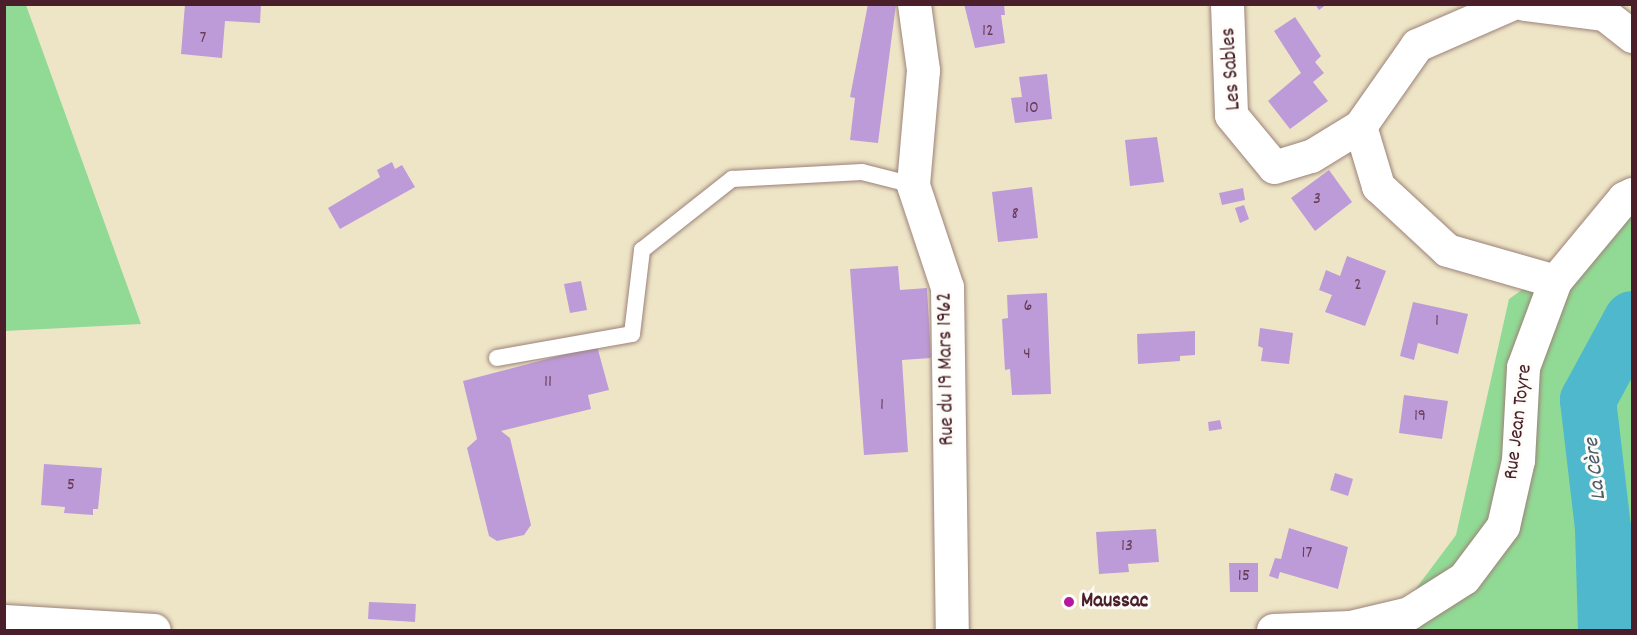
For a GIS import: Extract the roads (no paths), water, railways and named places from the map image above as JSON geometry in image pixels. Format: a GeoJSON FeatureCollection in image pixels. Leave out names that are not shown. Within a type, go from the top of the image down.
{"type":"FeatureCollection","features":[{"type":"Feature","properties":{"kind":"street","name":"Rue du 19 Mars 1962"},"geometry":{"type":"LineString","coordinates":[[914,4],[923,70],[914,185],[947,287],[952,630]]}},
{"type":"Feature","properties":{"kind":"street","name":"Les Sables"},"geometry":{"type":"LineString","coordinates":[[1227,4],[1231,115],[1274,167],[1311,156],[1360,126]]}},
{"type":"Feature","properties":{"kind":"street"},"geometry":{"type":"LineString","coordinates":[[1511,4],[1417,45],[1360,126],[1378,186],[1447,250],[1554,281]]}},
{"type":"Feature","properties":{"kind":"street"},"geometry":{"type":"LineString","coordinates":[[1524,4],[1604,14],[1632,36]]}},
{"type":"Feature","properties":{"kind":"street","name":"Rue Jean Toyre"},"geometry":{"type":"LineString","coordinates":[[1273,630],[1350,627],[1409,613],[1464,578],[1503,526],[1518,460],[1523,367],[1554,281],[1624,198],[1632,194]]}},
{"type":"Feature","properties":{"kind":"street"},"geometry":{"type":"LineString","coordinates":[[4,621],[153,630]]}},
{"type":"Feature","properties":{"kind":"lane"},"geometry":{"type":"LineString","coordinates":[[497,358],[632,334],[642,250],[732,179],[862,172],[914,185]]}},
{"type":"Feature","properties":{"kind":"waterway","name":"La Cère"},"geometry":{"type":"LineString","coordinates":[[1606,630],[1603,528],[1588,400],[1632,319]]}},
{"type":"Feature","properties":{"kind":"place","name":"Maussac"},"geometry":{"type":"Point","coordinates":[1069,602]}}]}
